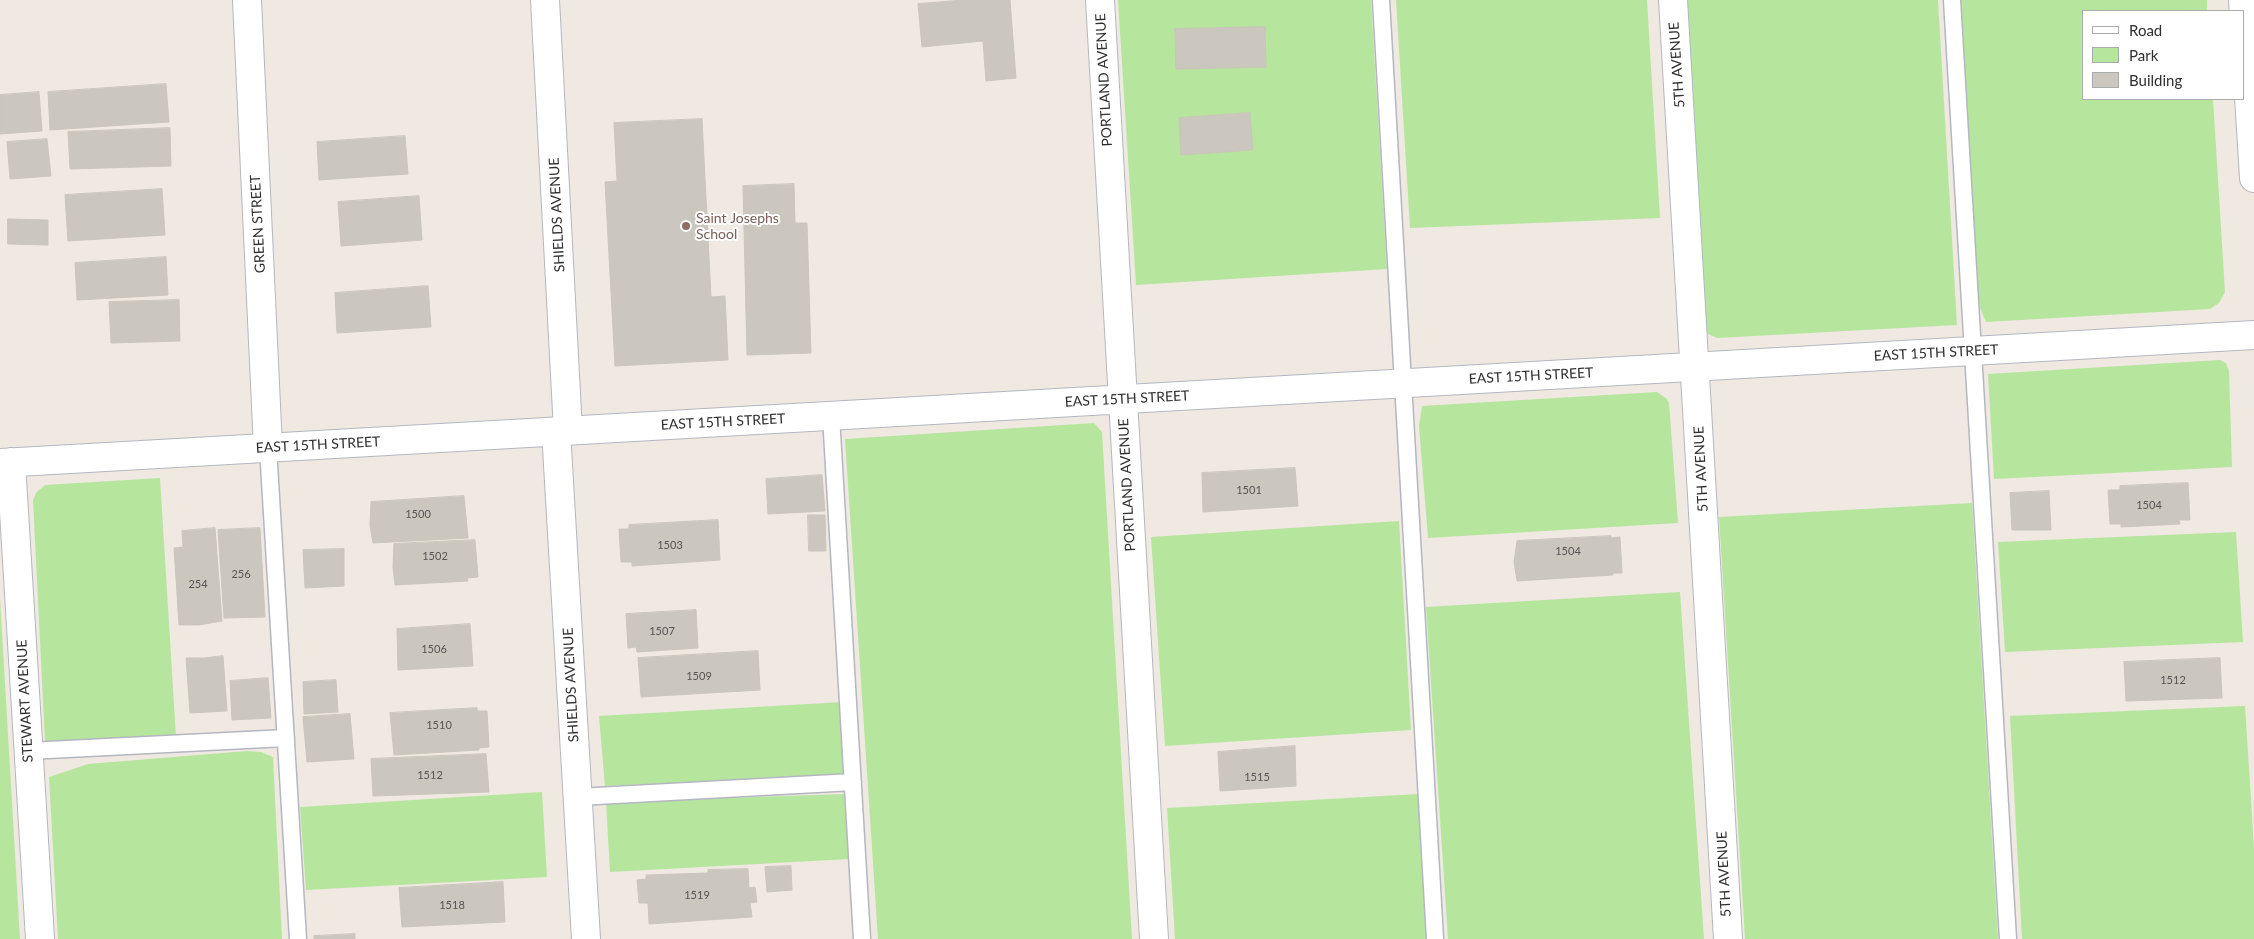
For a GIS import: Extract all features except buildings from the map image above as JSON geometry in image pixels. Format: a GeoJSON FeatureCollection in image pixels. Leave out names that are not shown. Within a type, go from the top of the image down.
{"type":"FeatureCollection","features":[{"type":"Feature","properties":{"kind":"street","name":"GREEN STREET"},"geometry":{"type":"LineString","coordinates":[[247,0],[268,448]]}},
{"type":"Feature","properties":{"kind":"street","name":"SHIELDS AVENUE"},"geometry":{"type":"LineString","coordinates":[[545,0],[562,431],[586,939]]}},
{"type":"Feature","properties":{"kind":"street","name":"PORTLAND AVENUE"},"geometry":{"type":"LineString","coordinates":[[1100,0],[1154,939]]}},
{"type":"Feature","properties":{"kind":"street","name":"5TH AVENUE"},"geometry":{"type":"LineString","coordinates":[[1673,0],[1696,367],[1728,939]]}},
{"type":"Feature","properties":{"kind":"street"},"geometry":{"type":"LineString","coordinates":[[2244,16],[2254,178]]}},
{"type":"Feature","properties":{"kind":"street","name":"EAST 15TH STREET"},"geometry":{"type":"LineString","coordinates":[[6,463],[2254,335]]}},
{"type":"Feature","properties":{"kind":"street","name":"STEWART AVENUE"},"geometry":{"type":"LineString","coordinates":[[6,463],[40,939]]}},
{"type":"Feature","properties":{"kind":"lane"},"geometry":{"type":"LineString","coordinates":[[1381,0],[1435,939]]}},
{"type":"Feature","properties":{"kind":"lane"},"geometry":{"type":"LineString","coordinates":[[1952,0],[2008,939]]}},
{"type":"Feature","properties":{"kind":"lane"},"geometry":{"type":"LineString","coordinates":[[831,416],[862,939]]}},
{"type":"Feature","properties":{"kind":"lane"},"geometry":{"type":"LineString","coordinates":[[268,448],[298,939]]}},
{"type":"Feature","properties":{"kind":"lane"},"geometry":{"type":"LineString","coordinates":[[28,751],[286,738]]}},
{"type":"Feature","properties":{"kind":"lane"},"geometry":{"type":"LineString","coordinates":[[578,797],[853,782]]}},
{"type":"Feature","properties":{"kind":"green space"},"geometry":{"type":"Polygon","coordinates":[[[1118,0],[1371,0],[1387,269],[1136,285],[1118,0]]]}},
{"type":"Feature","properties":{"kind":"green space"},"geometry":{"type":"Polygon","coordinates":[[[1396,0],[1647,0],[1660,218],[1410,228],[1396,0]]]}},
{"type":"Feature","properties":{"kind":"green space"},"geometry":{"type":"Polygon","coordinates":[[[1687,0],[1938,0],[1957,325],[1717,338],[1708,334],[1705,323],[1687,0]]]}},
{"type":"Feature","properties":{"kind":"green space"},"geometry":{"type":"Polygon","coordinates":[[[1961,0],[2207,0],[2207,10],[2082,10],[2082,100],[2213,100],[2225,292],[2219,303],[2210,309],[1986,322],[1980,308],[1961,0]]]}},
{"type":"Feature","properties":{"kind":"green space"},"geometry":{"type":"Polygon","coordinates":[[[2220,360],[2226,363],[2229,371],[2232,467],[1994,479],[1988,374],[2220,360]]]}},
{"type":"Feature","properties":{"kind":"green space"},"geometry":{"type":"Polygon","coordinates":[[[1657,392],[1666,398],[1669,403],[1678,523],[1428,538],[1419,426],[1422,406],[1657,392]]]}},
{"type":"Feature","properties":{"kind":"green space"},"geometry":{"type":"Polygon","coordinates":[[[1094,423],[1102,432],[1132,939],[878,939],[845,439],[1094,423]]]}},
{"type":"Feature","properties":{"kind":"green space"},"geometry":{"type":"Polygon","coordinates":[[[160,478],[176,737],[45,742],[33,500],[36,493],[45,485],[160,478]]]}},
{"type":"Feature","properties":{"kind":"green space"},"geometry":{"type":"Polygon","coordinates":[[[1972,503],[1998,939],[1745,939],[1719,517],[1972,503]]]}},
{"type":"Feature","properties":{"kind":"green space"},"geometry":{"type":"Polygon","coordinates":[[[1399,521],[1411,730],[1165,746],[1151,537],[1399,521]]]}},
{"type":"Feature","properties":{"kind":"green space"},"geometry":{"type":"Polygon","coordinates":[[[2236,532],[2243,642],[2005,652],[1998,542],[2236,532]]]}},
{"type":"Feature","properties":{"kind":"green space"},"geometry":{"type":"Polygon","coordinates":[[[1680,592],[1704,939],[1448,939],[1426,607],[1680,592]]]}},
{"type":"Feature","properties":{"kind":"green space"},"geometry":{"type":"Polygon","coordinates":[[[0,598],[20,939],[0,939],[0,598]]]}},
{"type":"Feature","properties":{"kind":"green space"},"geometry":{"type":"Polygon","coordinates":[[[843,702],[846,776],[605,786],[599,716],[843,702]]]}},
{"type":"Feature","properties":{"kind":"green space"},"geometry":{"type":"Polygon","coordinates":[[[2245,706],[2254,847],[2254,939],[2022,939],[2010,716],[2245,706]]]}},
{"type":"Feature","properties":{"kind":"green space"},"geometry":{"type":"Polygon","coordinates":[[[247,751],[261,752],[273,757],[282,939],[58,939],[49,777],[88,764],[247,751]]]}},
{"type":"Feature","properties":{"kind":"green space"},"geometry":{"type":"Polygon","coordinates":[[[542,792],[547,877],[306,890],[300,807],[542,792]]]}},
{"type":"Feature","properties":{"kind":"green space"},"geometry":{"type":"Polygon","coordinates":[[[845,794],[849,859],[610,872],[606,802],[845,794]]]}},
{"type":"Feature","properties":{"kind":"green space"},"geometry":{"type":"Polygon","coordinates":[[[1419,794],[1427,939],[1175,939],[1167,808],[1419,794]]]}},
{"type":"Feature","properties":{"kind":"place","name":"Saint Josephs School"},"geometry":{"type":"Point","coordinates":[686,226]}}]}
